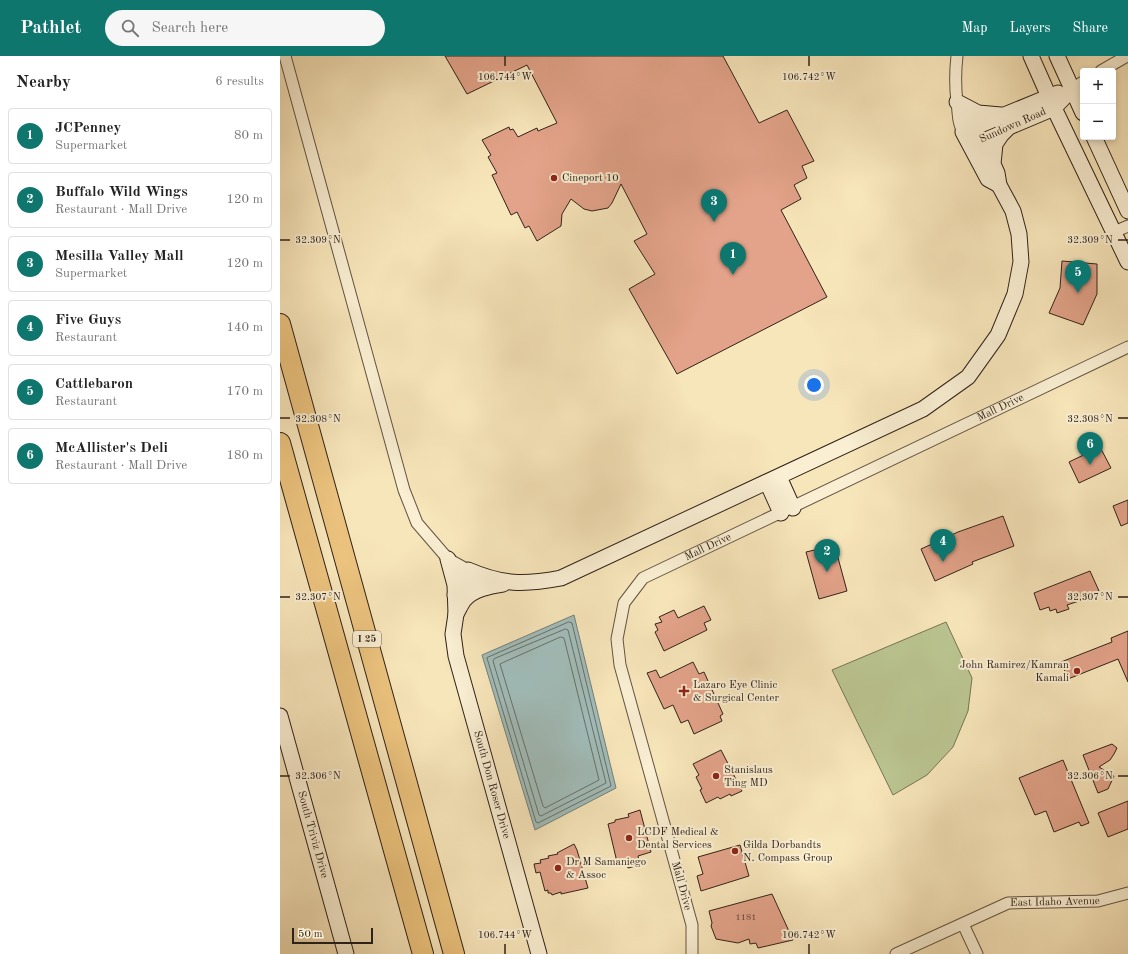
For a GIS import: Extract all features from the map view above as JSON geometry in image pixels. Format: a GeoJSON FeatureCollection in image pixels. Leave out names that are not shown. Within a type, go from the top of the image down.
{"type":"FeatureCollection","features":[{"type":"Feature","properties":{"kind":"highway","name":"I 25"},"geometry":{"type":"LineString","coordinates":[[280,324],[454,954]]}},
{"type":"Feature","properties":{"kind":"highway","name":"I 25"},"geometry":{"type":"LineString","coordinates":[[280,443],[423,954]]}},
{"type":"Feature","properties":{"kind":"street"},"geometry":{"type":"LineString","coordinates":[[285,56],[404,490],[417,523],[448,559],[472,572],[490,579],[508,583]]}},
{"type":"Feature","properties":{"kind":"street"},"geometry":{"type":"LineString","coordinates":[[957,56],[955,92],[957,102],[972,136],[988,179],[998,185]]}},
{"type":"Feature","properties":{"kind":"street"},"geometry":{"type":"LineString","coordinates":[[1031,56],[1051,102],[1128,262]]}},
{"type":"Feature","properties":{"kind":"street"},"geometry":{"type":"LineString","coordinates":[[1057,56],[1077,85],[1081,104]]}},
{"type":"Feature","properties":{"kind":"street"},"geometry":{"type":"LineString","coordinates":[[1107,68],[1127,56]]}},
{"type":"Feature","properties":{"kind":"street","name":"Sundown Road"},"geometry":{"type":"LineString","coordinates":[[972,136],[1051,102],[1077,85]]}},
{"type":"Feature","properties":{"kind":"street"},"geometry":{"type":"LineString","coordinates":[[957,102],[978,113],[1006,121],[1001,135],[995,144],[993,164]]}},
{"type":"Feature","properties":{"kind":"street"},"geometry":{"type":"LineString","coordinates":[[448,559],[460,597],[484,588],[508,583],[536,583],[561,578],[923,409],[968,377],[998,335],[1015,294],[1021,262],[1019,234],[1013,211],[998,185],[997,173],[993,164],[972,136]]}},
{"type":"Feature","properties":{"kind":"street"},"geometry":{"type":"LineString","coordinates":[[1095,140],[1128,211]]}},
{"type":"Feature","properties":{"kind":"street"},"geometry":{"type":"LineString","coordinates":[[1114,232],[1128,226]]}},
{"type":"Feature","properties":{"kind":"street","name":"Mall Drive"},"geometry":{"type":"LineString","coordinates":[[692,954],[692,925],[620,665],[617,639],[624,603],[643,578],[1128,347]]}},
{"type":"Feature","properties":{"kind":"street"},"geometry":{"type":"LineString","coordinates":[[773,479],[787,510]]}},
{"type":"Feature","properties":{"kind":"street","name":"South Don Roser Drive"},"geometry":{"type":"LineString","coordinates":[[472,572],[460,597],[456,614],[453,634],[456,656],[539,954]]}},
{"type":"Feature","properties":{"kind":"street","name":"South Triviz Drive"},"geometry":{"type":"LineString","coordinates":[[280,716],[346,954]]}},
{"type":"Feature","properties":{"kind":"street","name":"East Idaho Avenue"},"geometry":{"type":"LineString","coordinates":[[896,954],[1008,903],[1098,901],[1128,893]]}},
{"type":"Feature","properties":{"kind":"street"},"geometry":{"type":"LineString","coordinates":[[963,924],[977,954]]}},
{"type":"Feature","properties":{"kind":"green space"},"geometry":{"type":"Polygon","coordinates":[[[946,622],[972,678],[968,711],[953,747],[927,775],[893,795],[832,670],[946,622]]]}},
{"type":"Feature","properties":{"kind":"water"},"geometry":{"type":"Polygon","coordinates":[[[574,615],[616,788],[535,830],[482,655],[574,615]]]}},
{"type":"Feature","properties":{"kind":"building"},"geometry":{"type":"Polygon","coordinates":[[[445,56],[723,56],[759,123],[787,110],[814,161],[802,166],[807,178],[794,185],[801,199],[781,210],[827,297],[677,374],[629,289],[655,274],[634,241],[647,234],[621,184],[608,208],[592,211],[584,209],[571,199],[562,214],[561,226],[537,241],[529,226],[525,228],[517,212],[511,215],[492,175],[497,173],[488,157],[491,155],[482,140],[509,127],[510,130],[513,129],[518,137],[537,128],[538,131],[557,123],[527,65],[467,94],[445,56]]]}},
{"type":"Feature","properties":{"kind":"building"},"geometry":{"type":"Polygon","coordinates":[[[1062,261],[1097,264],[1097,294],[1083,325],[1049,313],[1060,288],[1062,261]]]}},
{"type":"Feature","properties":{"kind":"building"},"geometry":{"type":"Polygon","coordinates":[[[1100,447],[1111,468],[1079,483],[1069,462],[1100,447]]]}},
{"type":"Feature","properties":{"kind":"building"},"geometry":{"type":"Polygon","coordinates":[[[1128,500],[1128,523],[1121,526],[1113,506],[1128,500]]]}},
{"type":"Feature","properties":{"kind":"building"},"geometry":{"type":"Polygon","coordinates":[[[1003,516],[1014,546],[972,562],[973,564],[935,581],[921,549],[958,532],[1003,516]]]}},
{"type":"Feature","properties":{"kind":"building"},"geometry":{"type":"Polygon","coordinates":[[[820,543],[834,543],[847,591],[819,599],[806,552],[819,549],[820,543]]]}},
{"type":"Feature","properties":{"kind":"building"},"geometry":{"type":"Polygon","coordinates":[[[1090,571],[1099,591],[1087,594],[1088,598],[1067,605],[1069,609],[1057,613],[1056,609],[1050,611],[1049,607],[1040,610],[1034,593],[1090,571]]]}},
{"type":"Feature","properties":{"kind":"building"},"geometry":{"type":"Polygon","coordinates":[[[704,606],[711,620],[704,623],[707,630],[664,651],[655,632],[658,630],[655,624],[662,622],[659,617],[674,610],[678,618],[704,606]]]}},
{"type":"Feature","properties":{"kind":"building"},"geometry":{"type":"Polygon","coordinates":[[[1128,631],[1128,682],[1118,659],[1068,679],[1061,662],[1112,642],[1111,638],[1128,631]]]}},
{"type":"Feature","properties":{"kind":"building","name":"Lazaro Eye Clinic & Surgical Center"},"geometry":{"type":"Polygon","coordinates":[[[693,662],[699,674],[704,672],[723,714],[720,716],[722,721],[694,734],[688,720],[681,723],[673,705],[664,709],[647,673],[656,670],[660,678],[693,662]]]}},
{"type":"Feature","properties":{"kind":"building"},"geometry":{"type":"Polygon","coordinates":[[[1112,744],[1117,748],[1114,754],[1110,760],[1099,767],[1114,776],[1108,789],[1098,793],[1083,755],[1112,744]]]}},
{"type":"Feature","properties":{"kind":"building","name":"Stanislaus Ting MD"},"geometry":{"type":"Polygon","coordinates":[[[721,750],[742,791],[731,796],[730,794],[720,799],[718,797],[706,803],[700,790],[702,789],[696,777],[699,775],[693,764],[721,750]]]}},
{"type":"Feature","properties":{"kind":"building"},"geometry":{"type":"Polygon","coordinates":[[[1063,760],[1089,823],[1081,826],[1079,822],[1054,832],[1046,811],[1035,815],[1019,778],[1063,760]]]}},
{"type":"Feature","properties":{"kind":"building"},"geometry":{"type":"Polygon","coordinates":[[[1128,801],[1128,829],[1108,837],[1098,813],[1128,801]]]}},
{"type":"Feature","properties":{"kind":"building","name":"LCDF Medical & Dental Services"},"geometry":{"type":"Polygon","coordinates":[[[640,810],[651,852],[638,856],[640,865],[628,868],[626,860],[617,862],[608,824],[615,822],[615,820],[629,817],[628,814],[640,810]]]}},
{"type":"Feature","properties":{"kind":"building","name":"Dr M Samaniego & Assoc"},"geometry":{"type":"Polygon","coordinates":[[[574,844],[588,888],[561,894],[561,892],[552,895],[551,893],[548,893],[548,890],[545,891],[540,872],[536,873],[534,864],[541,863],[540,860],[549,858],[548,856],[558,854],[557,853],[574,844]]]}},
{"type":"Feature","properties":{"kind":"building"},"geometry":{"type":"Polygon","coordinates":[[[740,845],[749,876],[701,891],[697,876],[703,874],[698,857],[740,845]]]}},
{"type":"Feature","properties":{"kind":"building"},"geometry":{"type":"Polygon","coordinates":[[[772,894],[793,940],[758,948],[756,943],[750,944],[749,939],[738,943],[716,939],[711,926],[712,923],[709,911],[772,894]]]}},
{"type":"Feature","properties":{"kind":"place","name":"Cineport 10"},"geometry":{"type":"Point","coordinates":[554,178]}},
{"type":"Feature","properties":{"kind":"place","name":"Mesilla Valley Mall"},"geometry":{"type":"Point","coordinates":[714,222]}},
{"type":"Feature","properties":{"kind":"place","name":"JCPenney"},"geometry":{"type":"Point","coordinates":[733,275]}},
{"type":"Feature","properties":{"kind":"place","name":"Cattlebaron"},"geometry":{"type":"Point","coordinates":[1078,293]}},
{"type":"Feature","properties":{"kind":"place","name":"McAllister's Deli"},"geometry":{"type":"Point","coordinates":[1090,465]}},
{"type":"Feature","properties":{"kind":"place","name":"Five Guys"},"geometry":{"type":"Point","coordinates":[943,562]}},
{"type":"Feature","properties":{"kind":"place","name":"Buffalo Wild Wings"},"geometry":{"type":"Point","coordinates":[827,572]}},
{"type":"Feature","properties":{"kind":"place","name":"John Ramirez/Kamran Kamali"},"geometry":{"type":"Point","coordinates":[1077,671]}},
{"type":"Feature","properties":{"kind":"place","name":"Lazaro Eye Clinic & Surgical Center"},"geometry":{"type":"Point","coordinates":[684,691]}},
{"type":"Feature","properties":{"kind":"place","name":"Stanislaus Ting MD"},"geometry":{"type":"Point","coordinates":[716,776]}},
{"type":"Feature","properties":{"kind":"place","name":"LCDF Medical & Dental Services"},"geometry":{"type":"Point","coordinates":[629,838]}},
{"type":"Feature","properties":{"kind":"place","name":"Gilda Dorbandts N. Compass Group"},"geometry":{"type":"Point","coordinates":[735,851]}},
{"type":"Feature","properties":{"kind":"place","name":"Dr M Samaniego & Assoc"},"geometry":{"type":"Point","coordinates":[558,868]}}]}
